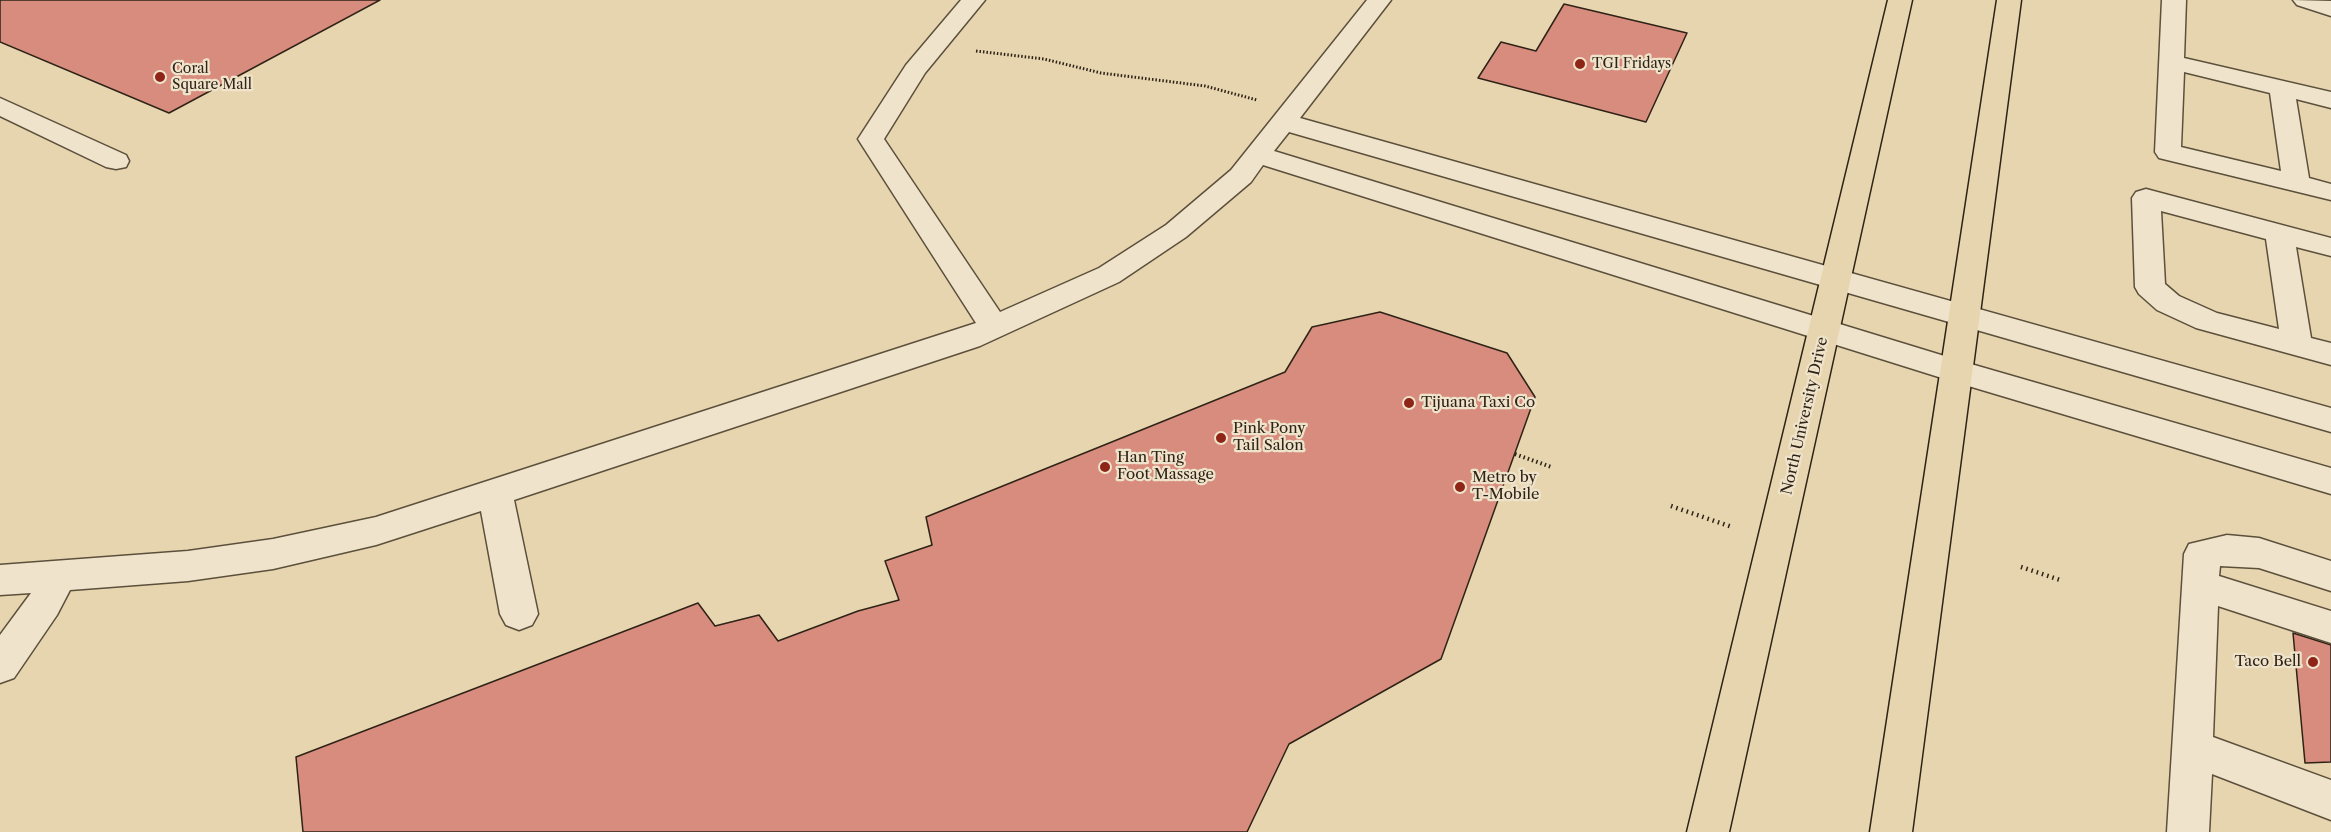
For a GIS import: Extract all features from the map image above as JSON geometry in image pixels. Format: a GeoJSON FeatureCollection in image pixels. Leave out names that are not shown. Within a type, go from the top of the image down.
{"type":"FeatureCollection","features":[{"type":"Feature","properties":{"kind":"main road","name":"North University Drive"},"geometry":{"type":"LineString","coordinates":[[1708,832],[1900,0]]}},
{"type":"Feature","properties":{"kind":"main road"},"geometry":{"type":"LineString","coordinates":[[1891,832],[1962,316],[2009,0]]}},
{"type":"Feature","properties":{"kind":"street"},"geometry":{"type":"LineString","coordinates":[[973,0],[915,70],[871,139],[994,327]]}},
{"type":"Feature","properties":{"kind":"street"},"geometry":{"type":"LineString","coordinates":[[0,580],[188,566],[273,554],[376,531],[969,338],[1109,275],[1176,231],[1241,176],[1378,0]]}},
{"type":"Feature","properties":{"kind":"street"},"geometry":{"type":"LineString","coordinates":[[2174,0],[2168,152],[2331,192]]}},
{"type":"Feature","properties":{"kind":"street"},"geometry":{"type":"LineString","coordinates":[[2305,0],[2331,9]]}},
{"type":"Feature","properties":{"kind":"street"},"geometry":{"type":"LineString","coordinates":[[2171,62],[2331,100]]}},
{"type":"Feature","properties":{"kind":"street"},"geometry":{"type":"LineString","coordinates":[[2283,89],[2296,183]]}},
{"type":"Feature","properties":{"kind":"street"},"geometry":{"type":"LineString","coordinates":[[0,106],[116,161]]}},
{"type":"Feature","properties":{"kind":"street"},"geometry":{"type":"LineString","coordinates":[[1291,114],[1837,280],[2331,420]]}},
{"type":"Feature","properties":{"kind":"street"},"geometry":{"type":"LineString","coordinates":[[1258,155],[1956,371],[2331,481]]}},
{"type":"Feature","properties":{"kind":"street"},"geometry":{"type":"LineString","coordinates":[[2331,247],[2146,198],[2150,287],[2168,303],[2208,321],[2331,354]]}},
{"type":"Feature","properties":{"kind":"street"},"geometry":{"type":"LineString","coordinates":[[2280,234],[2296,345]]}},
{"type":"Feature","properties":{"kind":"street"},"geometry":{"type":"LineString","coordinates":[[495,494],[519,614]]}},
{"type":"Feature","properties":{"kind":"street"},"geometry":{"type":"LineString","coordinates":[[2188,832],[2202,554],[2227,550],[2259,553],[2331,576]]}},
{"type":"Feature","properties":{"kind":"street"},"geometry":{"type":"LineString","coordinates":[[0,666],[44,604],[58,577]]}},
{"type":"Feature","properties":{"kind":"street"},"geometry":{"type":"LineString","coordinates":[[2201,585],[2331,627]]}},
{"type":"Feature","properties":{"kind":"street"},"geometry":{"type":"LineString","coordinates":[[2193,748],[2331,800]]}},
{"type":"Feature","properties":{"kind":"path"},"geometry":{"type":"LineString","coordinates":[[932,49],[975,51],[1044,59],[1101,73],[1204,86],[1263,102],[1291,114]]}},
{"type":"Feature","properties":{"kind":"path"},"geometry":{"type":"LineString","coordinates":[[1515,454],[1551,467]]}},
{"type":"Feature","properties":{"kind":"path"},"geometry":{"type":"LineString","coordinates":[[1671,506],[1732,527]]}},
{"type":"Feature","properties":{"kind":"path"},"geometry":{"type":"LineString","coordinates":[[2021,567],[2060,580]]}},
{"type":"Feature","properties":{"kind":"building","name":"Coral Square Mall"},"geometry":{"type":"Polygon","coordinates":[[[0,0],[380,0],[169,113],[0,42],[0,0]]]}},
{"type":"Feature","properties":{"kind":"building","name":"TGI Fridays"},"geometry":{"type":"Polygon","coordinates":[[[1564,4],[1687,33],[1646,122],[1478,78],[1501,42],[1536,51],[1564,4]]]}},
{"type":"Feature","properties":{"kind":"building"},"geometry":{"type":"Polygon","coordinates":[[[1380,312],[1507,353],[1535,397],[1441,659],[1289,744],[1247,832],[303,832],[296,757],[698,603],[715,626],[759,615],[778,641],[858,611],[899,600],[885,561],[932,545],[926,517],[1285,372],[1312,327],[1380,312]]]}},
{"type":"Feature","properties":{"kind":"building"},"geometry":{"type":"Polygon","coordinates":[[[2293,633],[2331,645],[2331,762],[2305,763],[2293,633]]]}},
{"type":"Feature","properties":{"kind":"place","name":"TGI Fridays"},"geometry":{"type":"Point","coordinates":[1580,64]}},
{"type":"Feature","properties":{"kind":"place","name":"Coral Square Mall"},"geometry":{"type":"Point","coordinates":[160,77]}},
{"type":"Feature","properties":{"kind":"place","name":"Tijuana Taxi Co"},"geometry":{"type":"Point","coordinates":[1409,403]}},
{"type":"Feature","properties":{"kind":"place","name":"Pink Pony Tail Salon"},"geometry":{"type":"Point","coordinates":[1221,438]}},
{"type":"Feature","properties":{"kind":"place","name":"Han Ting Foot Massage"},"geometry":{"type":"Point","coordinates":[1105,467]}},
{"type":"Feature","properties":{"kind":"place","name":"Metro by T-Mobile"},"geometry":{"type":"Point","coordinates":[1460,487]}},
{"type":"Feature","properties":{"kind":"place","name":"Taco Bell"},"geometry":{"type":"Point","coordinates":[2313,662]}}]}
